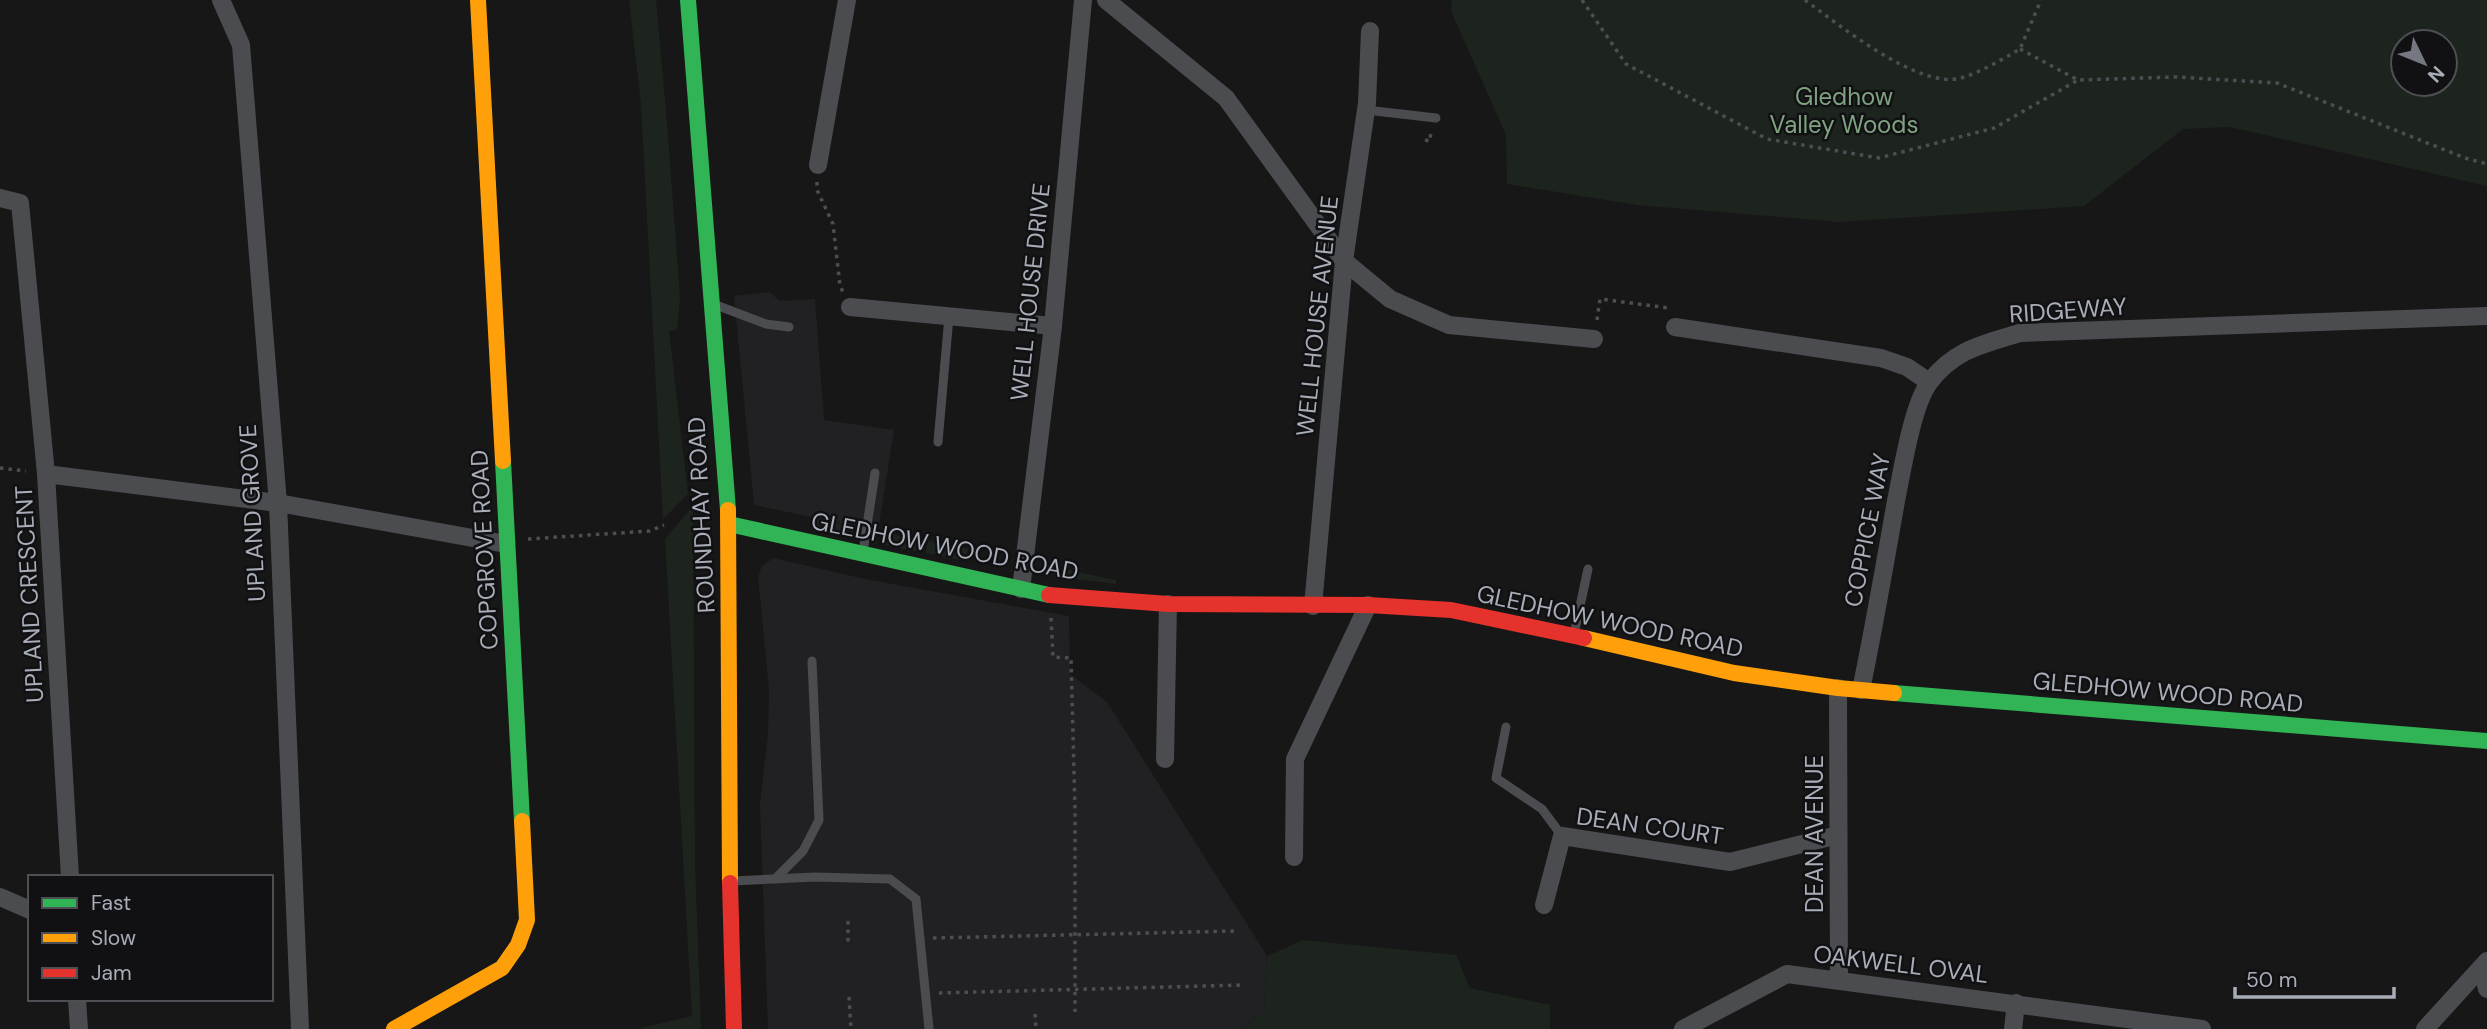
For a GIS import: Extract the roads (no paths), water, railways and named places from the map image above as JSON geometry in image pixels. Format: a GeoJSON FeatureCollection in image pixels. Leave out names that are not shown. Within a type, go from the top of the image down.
{"type":"FeatureCollection","features":[{"type":"Feature","properties":{"kind":"street","name":"UPLAND GROVE"},"geometry":{"type":"LineString","coordinates":[[220,0],[241,45],[278,503],[300,1029]]}},
{"type":"Feature","properties":{"kind":"street","name":"COPGROVE ROAD"},"geometry":{"type":"LineString","coordinates":[[394,1029],[502,968],[518,945],[527,920],[478,0]]}},
{"type":"Feature","properties":{"kind":"street","name":"ROUNDHAY ROAD"},"geometry":{"type":"LineString","coordinates":[[688,0],[729,524],[730,881],[734,1029]]}},
{"type":"Feature","properties":{"kind":"street"},"geometry":{"type":"LineString","coordinates":[[818,165],[847,0]]}},
{"type":"Feature","properties":{"kind":"street","name":"WELL HOUSE DRIVE"},"geometry":{"type":"LineString","coordinates":[[1021,589],[1053,326],[1083,0]]}},
{"type":"Feature","properties":{"kind":"street"},"geometry":{"type":"LineString","coordinates":[[1106,0],[1226,98],[1344,261],[1390,299],[1449,325],[1594,339]]}},
{"type":"Feature","properties":{"kind":"street","name":"WELL HOUSE AVENUE"},"geometry":{"type":"LineString","coordinates":[[1313,606],[1344,261],[1366,110],[1370,31]]}},
{"type":"Feature","properties":{"kind":"street","name":"UPLAND CRESCENT"},"geometry":{"type":"LineString","coordinates":[[0,198],[20,203],[46,474],[70,875]]}},
{"type":"Feature","properties":{"kind":"street"},"geometry":{"type":"LineString","coordinates":[[850,307],[1053,326]]}},
{"type":"Feature","properties":{"kind":"street","name":"RIDGEWAY"},"geometry":{"type":"LineString","coordinates":[[1929,382],[1950,361],[1972,346],[2020,333],[2487,316]]}},
{"type":"Feature","properties":{"kind":"street"},"geometry":{"type":"LineString","coordinates":[[1675,327],[1881,358],[1907,367],[1929,382]]}},
{"type":"Feature","properties":{"kind":"street","name":"COPPICE WAY"},"geometry":{"type":"LineString","coordinates":[[1861,690],[1904,458],[1921,396],[1929,382]]}},
{"type":"Feature","properties":{"kind":"street"},"geometry":{"type":"LineString","coordinates":[[46,474],[278,503],[506,544]]}},
{"type":"Feature","properties":{"kind":"street","name":"GLEDHOW WOOD ROAD"},"geometry":{"type":"LineString","coordinates":[[729,524],[1050,595],[1168,604],[1368,605],[1451,610],[1734,673],[1838,688],[2487,741]]}},
{"type":"Feature","properties":{"kind":"street"},"geometry":{"type":"LineString","coordinates":[[1165,759],[1168,604]]}},
{"type":"Feature","properties":{"kind":"street"},"geometry":{"type":"LineString","coordinates":[[1294,857],[1295,759],[1368,605]]}},
{"type":"Feature","properties":{"kind":"street","name":"DEAN AVENUE"},"geometry":{"type":"LineString","coordinates":[[1838,688],[1839,980]]}},
{"type":"Feature","properties":{"kind":"street","name":"DEAN COURT"},"geometry":{"type":"LineString","coordinates":[[1545,905],[1562,836],[1730,862],[1838,835]]}},
{"type":"Feature","properties":{"kind":"street"},"geometry":{"type":"LineString","coordinates":[[0,897],[28,909]]}},
{"type":"Feature","properties":{"kind":"street"},"geometry":{"type":"LineString","coordinates":[[2485,964],[2487,989]]}},
{"type":"Feature","properties":{"kind":"street"},"geometry":{"type":"LineString","coordinates":[[2425,1029],[2485,964]]}},
{"type":"Feature","properties":{"kind":"street","name":"OAKWELL OVAL"},"geometry":{"type":"LineString","coordinates":[[1683,1029],[1787,974],[2016,1003],[2013,1029]]}},
{"type":"Feature","properties":{"kind":"street"},"geometry":{"type":"LineString","coordinates":[[77,1001],[79,1029]]}},
{"type":"Feature","properties":{"kind":"street"},"geometry":{"type":"LineString","coordinates":[[2016,1003],[2202,1029]]}},
{"type":"Feature","properties":{"kind":"lane"},"geometry":{"type":"LineString","coordinates":[[1366,110],[1436,118]]}},
{"type":"Feature","properties":{"kind":"lane"},"geometry":{"type":"LineString","coordinates":[[711,303],[766,324],[789,327]]}},
{"type":"Feature","properties":{"kind":"lane"},"geometry":{"type":"LineString","coordinates":[[938,442],[949,316]]}},
{"type":"Feature","properties":{"kind":"lane"},"geometry":{"type":"LineString","coordinates":[[863,554],[875,473]]}},
{"type":"Feature","properties":{"kind":"lane"},"geometry":{"type":"LineString","coordinates":[[1574,636],[1588,569]]}},
{"type":"Feature","properties":{"kind":"lane"},"geometry":{"type":"LineString","coordinates":[[775,879],[803,851],[820,820],[812,661]]}},
{"type":"Feature","properties":{"kind":"lane"},"geometry":{"type":"LineString","coordinates":[[1506,727],[1496,778],[1542,809],[1562,836]]}},
{"type":"Feature","properties":{"kind":"lane"},"geometry":{"type":"LineString","coordinates":[[730,881],[890,879],[916,899],[929,1029]]}},
{"type":"Feature","properties":{"kind":"park label","name":"Gledhow Valley Woods"},"geometry":{"type":"Point","coordinates":[1844,110]}}]}
